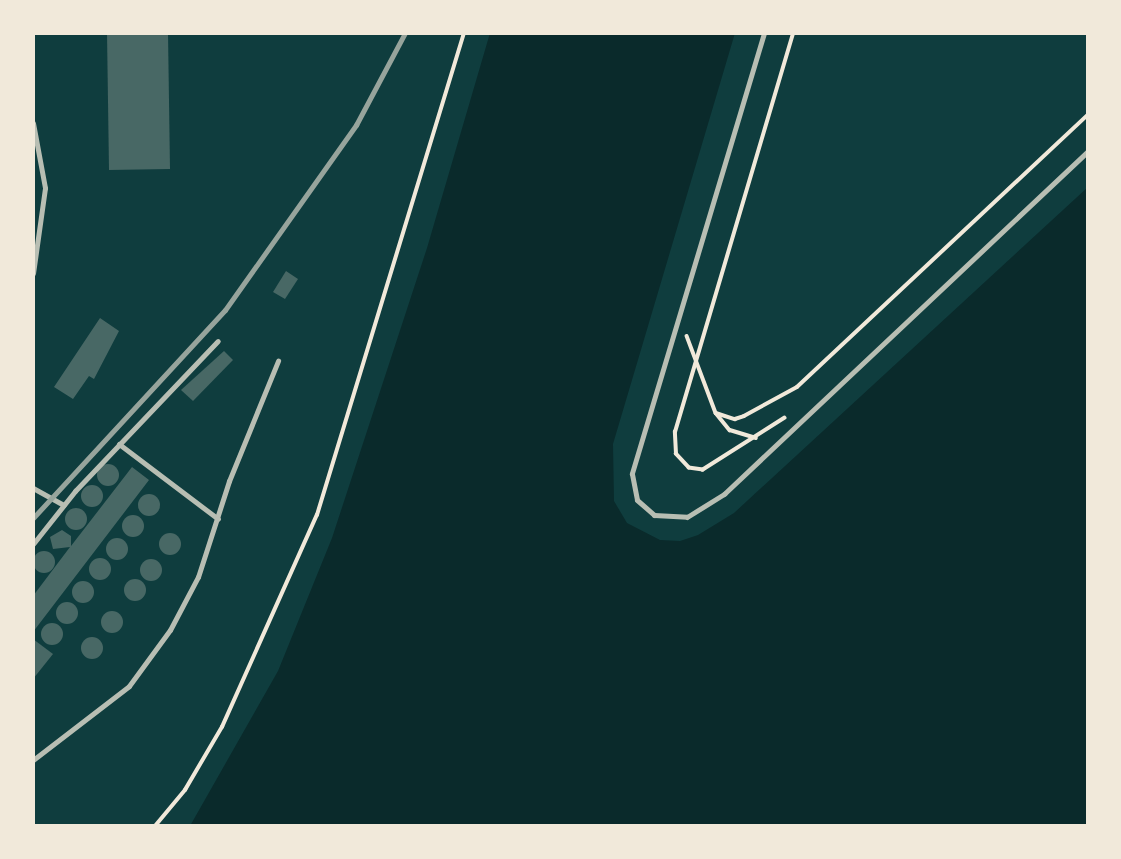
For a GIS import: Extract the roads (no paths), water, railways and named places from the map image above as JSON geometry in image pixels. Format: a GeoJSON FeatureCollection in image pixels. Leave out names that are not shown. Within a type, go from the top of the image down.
{"type":"FeatureCollection","features":[{"type":"Feature","properties":{"kind":"lane"},"geometry":{"type":"LineString","coordinates":[[764,33],[632,481],[645,509],[670,519],[694,514],[723,494],[1088,152]]}},
{"type":"Feature","properties":{"kind":"lane"},"geometry":{"type":"LineString","coordinates":[[33,123],[45,188],[33,273]]}},
{"type":"Feature","properties":{"kind":"lane"},"geometry":{"type":"LineString","coordinates":[[33,544],[119,444],[218,341]]}},
{"type":"Feature","properties":{"kind":"lane"},"geometry":{"type":"LineString","coordinates":[[33,760],[129,685],[170,630],[198,577],[278,361]]}},
{"type":"Feature","properties":{"kind":"lane"},"geometry":{"type":"LineString","coordinates":[[119,444],[218,519]]}},
{"type":"Feature","properties":{"kind":"lane"},"geometry":{"type":"LineString","coordinates":[[33,488],[64,505]]}},
{"type":"Feature","properties":{"kind":"water"},"geometry":{"type":"Polygon","coordinates":[[[490,33],[735,33],[613,444],[614,501],[627,523],[660,540],[680,541],[698,535],[734,513],[1088,187],[1088,826],[190,826],[278,671],[332,538],[427,248],[490,33]]]}},
{"type":"Feature","properties":{"kind":"railway"},"geometry":{"type":"LineString","coordinates":[[33,518],[225,310],[356,125],[405,33]]}}]}
